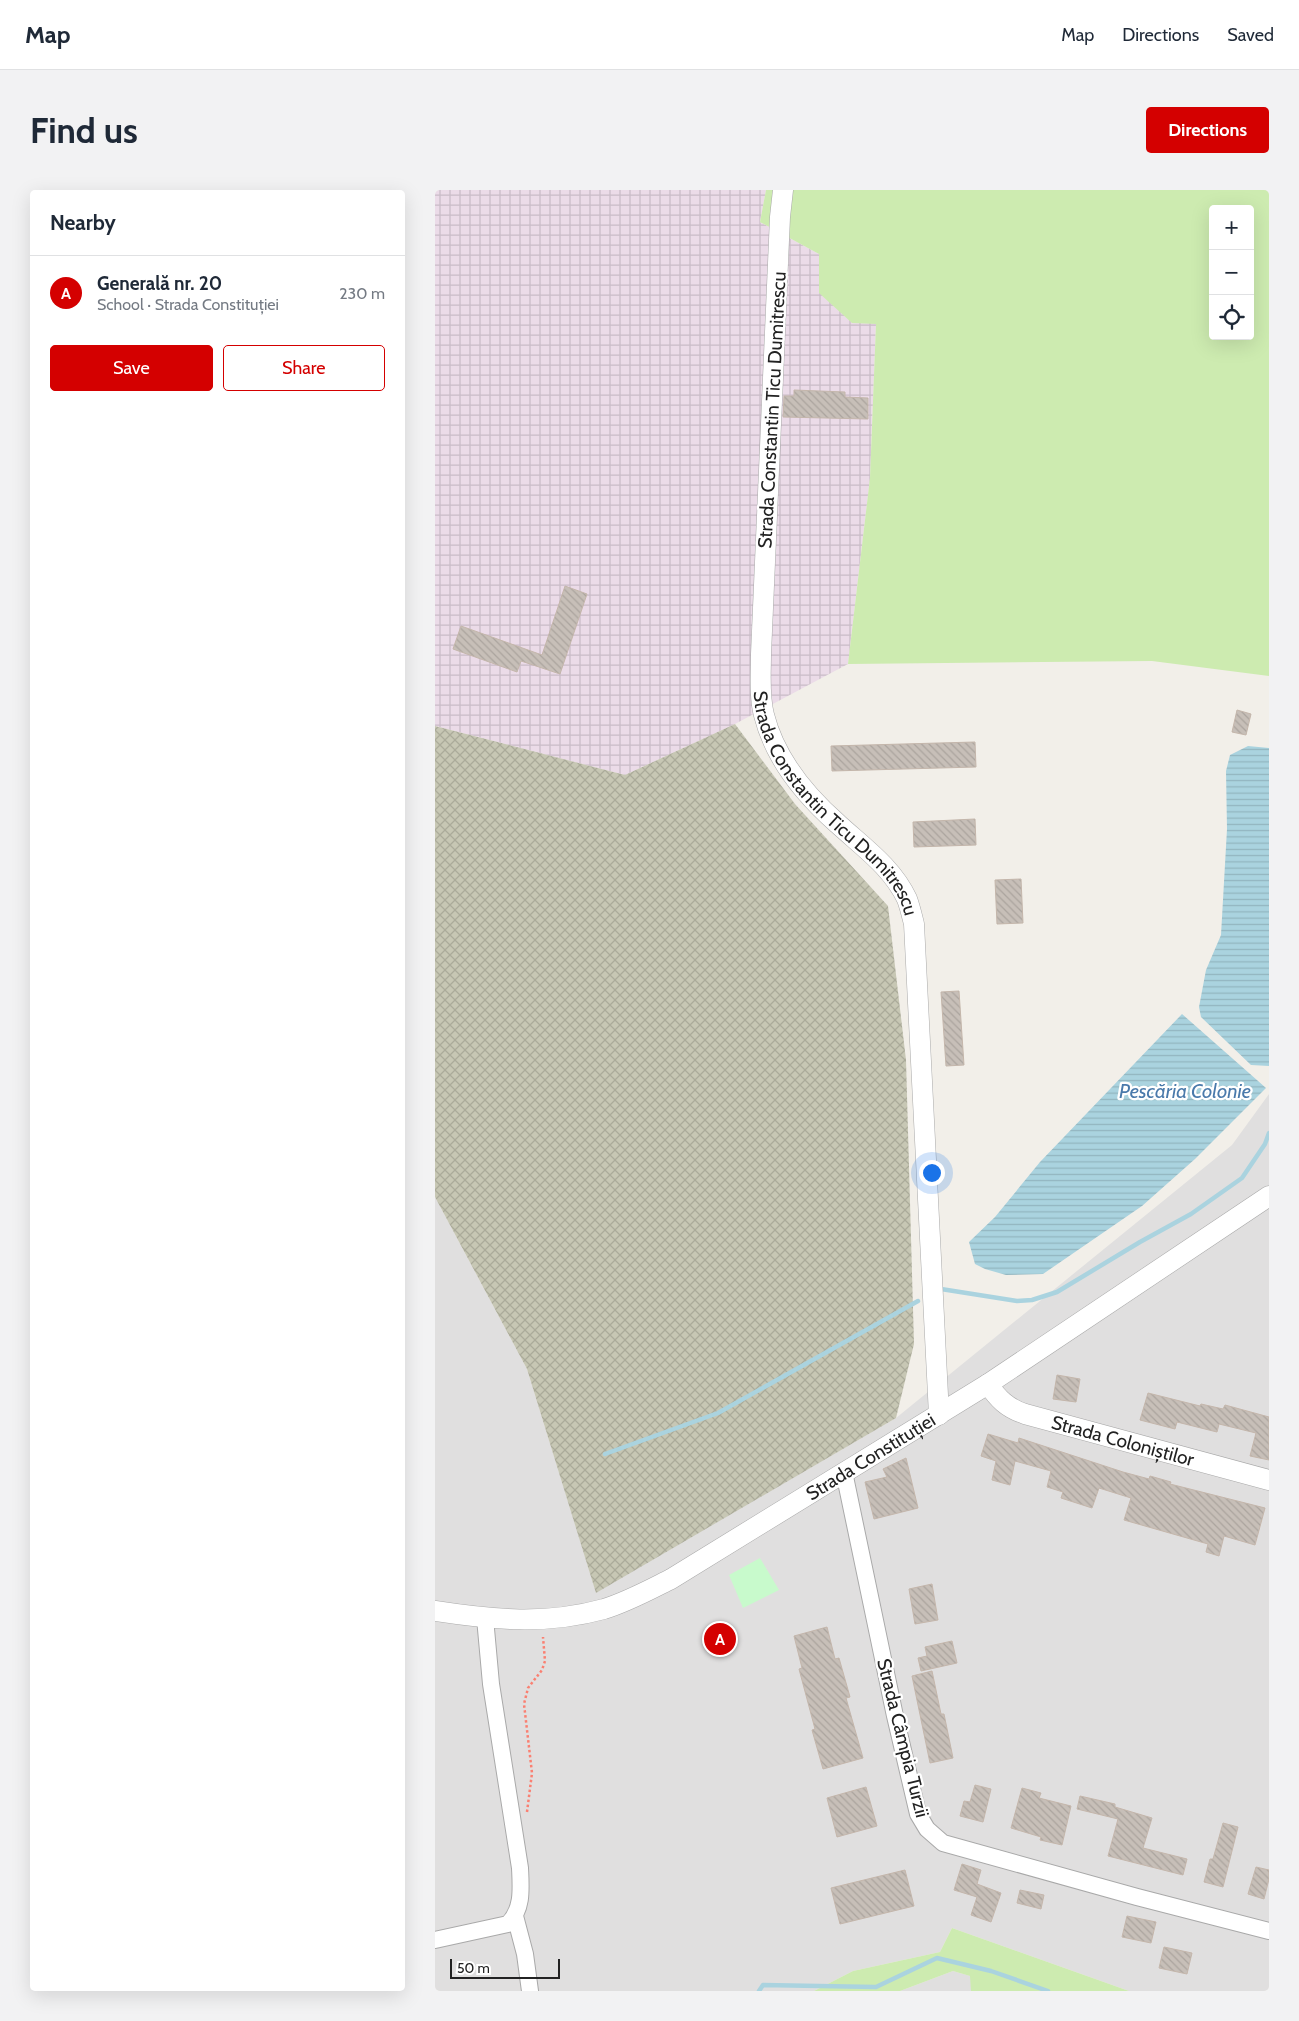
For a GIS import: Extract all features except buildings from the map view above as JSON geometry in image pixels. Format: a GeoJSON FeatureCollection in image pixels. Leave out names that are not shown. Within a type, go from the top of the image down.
{"type":"FeatureCollection","features":[{"type":"Feature","properties":{"kind":"street","name":"Strada Constantin Ticu Dumitrescu"},"geometry":{"type":"LineString","coordinates":[[783,190],[780,217],[761,654],[761,686],[764,714],[775,746],[791,773],[811,799],[887,867],[908,900],[915,924],[939,1415]]}},
{"type":"Feature","properties":{"kind":"street","name":"Strada Constituției"},"geometry":{"type":"LineString","coordinates":[[435,1611],[485,1618],[540,1620],[604,1608],[634,1598],[671,1579],[939,1415],[1269,1196]]}},
{"type":"Feature","properties":{"kind":"street","name":"Strada Coloniștilor"},"geometry":{"type":"LineString","coordinates":[[987,1384],[999,1400],[1012,1410],[1269,1480]]}},
{"type":"Feature","properties":{"kind":"street","name":"Strada Câmpia Turzii"},"geometry":{"type":"LineString","coordinates":[[844,1472],[918,1814],[927,1829],[943,1843],[1137,1897],[1269,1931]]}},
{"type":"Feature","properties":{"kind":"street"},"geometry":{"type":"LineString","coordinates":[[485,1618],[491,1684],[520,1868],[521,1890],[515,1916],[525,1954],[530,1991]]}},
{"type":"Feature","properties":{"kind":"street"},"geometry":{"type":"LineString","coordinates":[[435,1940],[497,1928],[508,1924],[515,1916]]}},
{"type":"Feature","properties":{"kind":"path"},"geometry":{"type":"LineString","coordinates":[[514,1837],[526,1816],[529,1806],[532,1773],[524,1704],[528,1688],[542,1670],[545,1661],[540,1620]]}},
{"type":"Feature","properties":{"kind":"shaded area"},"geometry":{"type":"Polygon","coordinates":[[[435,190],[766,190],[760,222],[819,254],[876,324],[870,478],[848,664],[735,724],[625,775],[435,726],[435,190]]]}},
{"type":"Feature","properties":{"kind":"shaded area"},"geometry":{"type":"Polygon","coordinates":[[[735,724],[795,804],[888,906],[906,1060],[914,1344],[896,1418],[596,1593],[527,1369],[435,1197],[435,726],[625,775],[735,724]]]}},
{"type":"Feature","properties":{"kind":"shaded area"},"geometry":{"type":"Polygon","coordinates":[[[1269,1094],[1269,1991],[1129,1991],[952,1928],[940,1952],[853,1971],[814,1991],[435,1991],[435,1197],[527,1369],[596,1592],[896,1418],[1232,1145],[1269,1094]]]}},
{"type":"Feature","properties":{"kind":"shaded area"},"geometry":{"type":"Polygon","coordinates":[[[953,1971],[1021,1991],[900,1991],[953,1971]]]}},
{"type":"Feature","properties":{"kind":"green space"},"geometry":{"type":"Polygon","coordinates":[[[766,190],[1269,190],[1269,676],[1152,661],[848,664],[870,478],[876,324],[852,323],[819,293],[819,254],[760,222],[766,190]]]}},
{"type":"Feature","properties":{"kind":"green space"},"geometry":{"type":"Polygon","coordinates":[[[760,1558],[779,1590],[743,1608],[729,1575],[760,1558]]]}},
{"type":"Feature","properties":{"kind":"green space"},"geometry":{"type":"Polygon","coordinates":[[[952,1928],[1129,1991],[971,1991],[970,1976],[953,1971],[900,1991],[814,1991],[853,1971],[940,1952],[952,1928]]]}},
{"type":"Feature","properties":{"kind":"water"},"geometry":{"type":"Polygon","coordinates":[[[1248,746],[1269,748],[1269,1066],[1251,1065],[1201,1017],[1199,1007],[1206,970],[1221,935],[1227,829],[1226,771],[1230,755],[1248,746]]]}},
{"type":"Feature","properties":{"kind":"water","name":"Pescăria Colonie"},"geometry":{"type":"Polygon","coordinates":[[[1182,1014],[1266,1088],[1195,1159],[1142,1206],[1043,1274],[1006,1275],[975,1264],[969,1242],[995,1217],[1040,1162],[1182,1014]]]}},
{"type":"Feature","properties":{"kind":"waterway"},"geometry":{"type":"LineString","coordinates":[[941,1289],[1017,1301],[1032,1300],[1057,1292],[1191,1214],[1242,1178],[1265,1144],[1269,1133]]}},
{"type":"Feature","properties":{"kind":"waterway"},"geometry":{"type":"LineString","coordinates":[[605,1454],[718,1413],[918,1301]]}},
{"type":"Feature","properties":{"kind":"waterway"},"geometry":{"type":"LineString","coordinates":[[759,1991],[763,1985],[876,1987],[937,1958],[991,1971],[1048,1991]]}},
{"type":"Feature","properties":{"kind":"place","name":"Generală nr. 20"},"geometry":{"type":"Point","coordinates":[720,1639]}}]}
